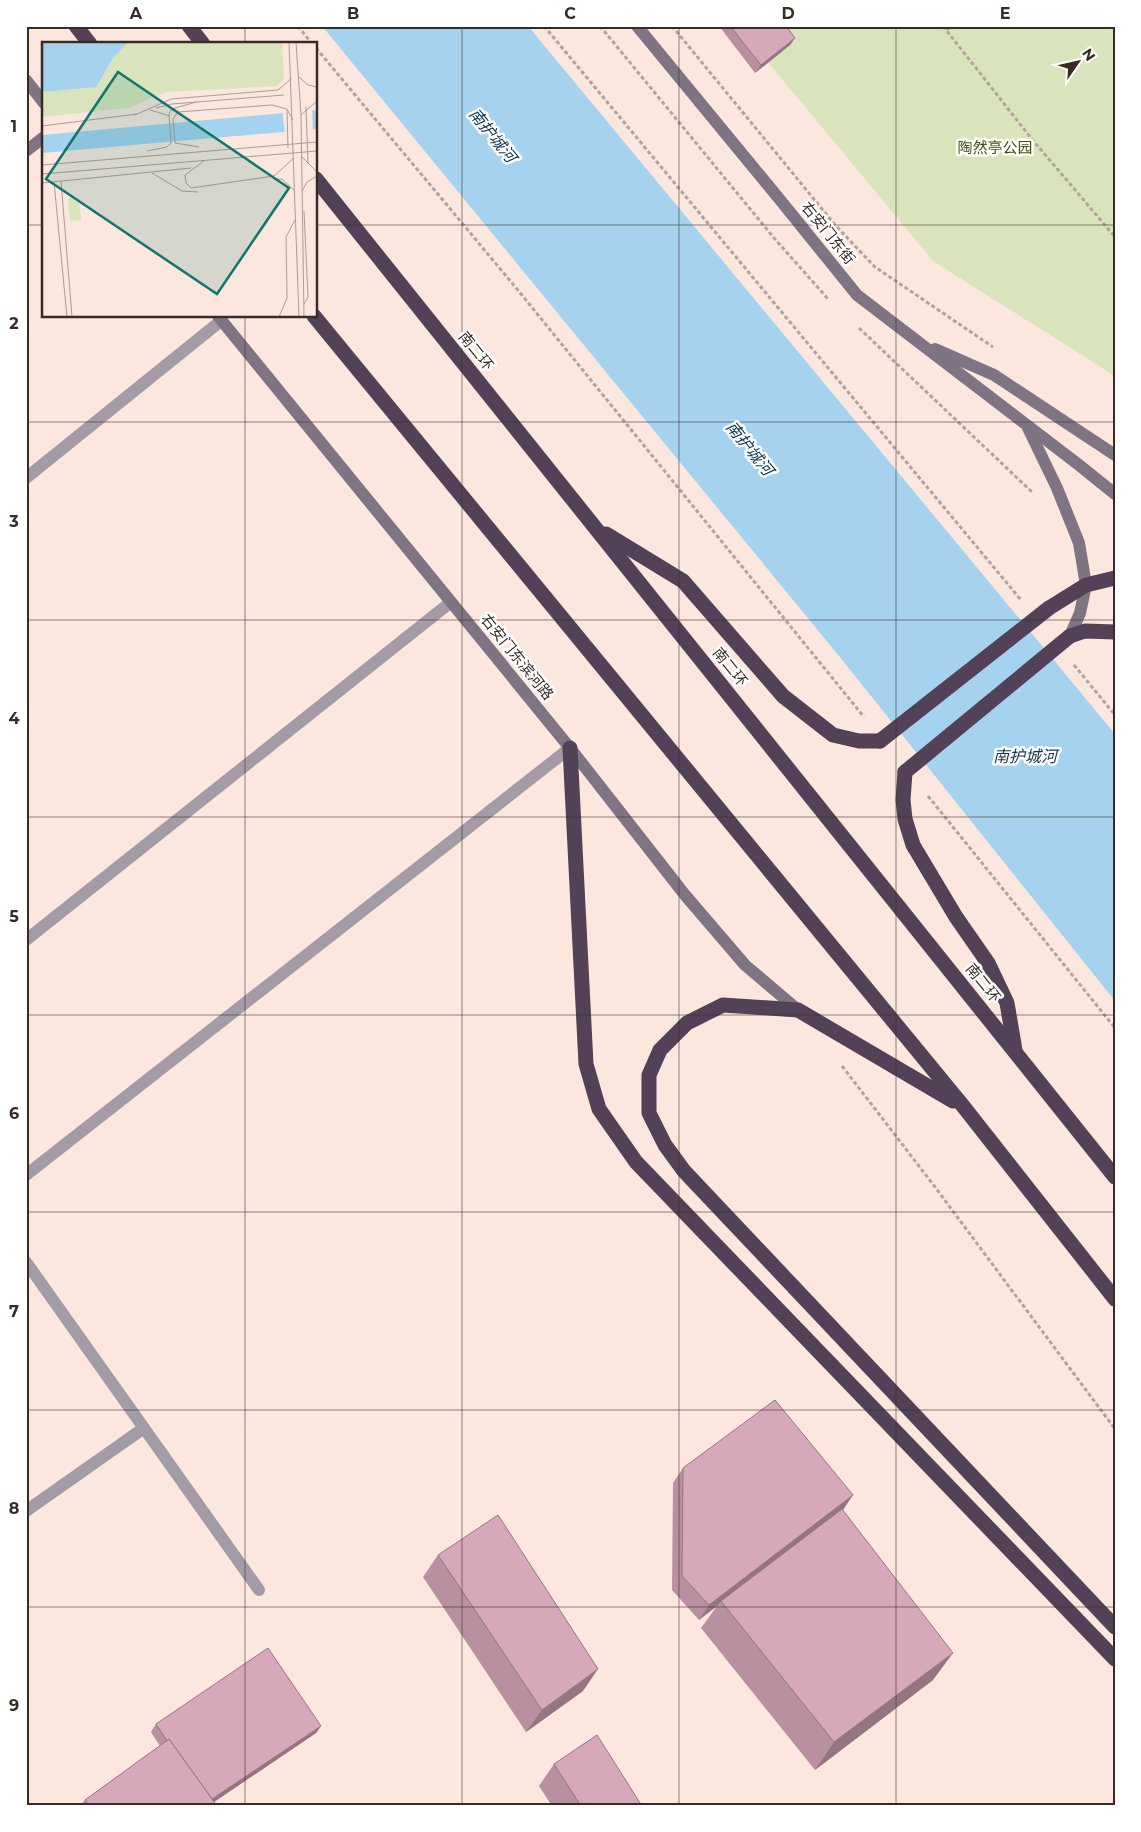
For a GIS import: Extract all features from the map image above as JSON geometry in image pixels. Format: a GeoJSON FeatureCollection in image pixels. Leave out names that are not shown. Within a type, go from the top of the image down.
{"type":"FeatureCollection","features":[{"type":"Feature","properties":{"kind":"highway"},"geometry":{"type":"LineString","coordinates":[[76,26],[88,42]]}},
{"type":"Feature","properties":{"kind":"highway"},"geometry":{"type":"LineString","coordinates":[[189,26],[201,42]]}},
{"type":"Feature","properties":{"kind":"highway","name":"南二环"},"geometry":{"type":"LineString","coordinates":[[318,182],[1115,1177]]}},
{"type":"Feature","properties":{"kind":"highway"},"geometry":{"type":"LineString","coordinates":[[316,318],[963,1106],[1115,1299]]}},
{"type":"Feature","properties":{"kind":"highway"},"geometry":{"type":"LineString","coordinates":[[596,529],[683,581],[783,696],[833,735],[859,741],[880,741],[1049,608],[1086,585],[1115,578]]}},
{"type":"Feature","properties":{"kind":"highway"},"geometry":{"type":"LineString","coordinates":[[1016,1052],[1007,1003],[988,963],[956,917],[913,845],[905,819],[903,800],[905,772],[1070,636],[1085,631],[1115,632]]}},
{"type":"Feature","properties":{"kind":"highway"},"geometry":{"type":"LineString","coordinates":[[570,748],[586,1064],[599,1109],[636,1162],[1115,1659]]}},
{"type":"Feature","properties":{"kind":"highway"},"geometry":{"type":"LineString","coordinates":[[963,1106],[798,1010],[723,1005],[688,1022],[660,1050],[649,1074],[649,1113],[665,1145],[684,1171],[1115,1627]]}},
{"type":"Feature","properties":{"kind":"street","name":"右安门东街"},"geometry":{"type":"LineString","coordinates":[[637,26],[857,295],[1080,465],[1115,494]]}},
{"type":"Feature","properties":{"kind":"street"},"geometry":{"type":"LineString","coordinates":[[26,80],[42,100]]}},
{"type":"Feature","properties":{"kind":"street"},"geometry":{"type":"LineString","coordinates":[[26,151],[42,139]]}},
{"type":"Feature","properties":{"kind":"street"},"geometry":{"type":"LineString","coordinates":[[26,478],[220,318]]}},
{"type":"Feature","properties":{"kind":"street","name":"右安门东滨河路"},"geometry":{"type":"LineString","coordinates":[[220,318],[570,748],[685,895],[744,965],[798,1010]]}},
{"type":"Feature","properties":{"kind":"street"},"geometry":{"type":"LineString","coordinates":[[914,339],[994,375],[1115,456]]}},
{"type":"Feature","properties":{"kind":"street"},"geometry":{"type":"LineString","coordinates":[[1027,426],[1057,488],[1079,543],[1086,585],[1080,613],[1070,636]]}},
{"type":"Feature","properties":{"kind":"street"},"geometry":{"type":"LineString","coordinates":[[26,940],[451,602]]}},
{"type":"Feature","properties":{"kind":"street"},"geometry":{"type":"LineString","coordinates":[[26,1175],[570,748]]}},
{"type":"Feature","properties":{"kind":"street"},"geometry":{"type":"LineString","coordinates":[[26,1262],[259,1590]]}},
{"type":"Feature","properties":{"kind":"street"},"geometry":{"type":"LineString","coordinates":[[26,1511],[144,1428]]}},
{"type":"Feature","properties":{"kind":"path"},"geometry":{"type":"LineString","coordinates":[[298,26],[310,42]]}},
{"type":"Feature","properties":{"kind":"path"},"geometry":{"type":"LineString","coordinates":[[544,26],[1024,603]]}},
{"type":"Feature","properties":{"kind":"path"},"geometry":{"type":"LineString","coordinates":[[672,26],[836,226],[875,267],[998,350]]}},
{"type":"Feature","properties":{"kind":"path"},"geometry":{"type":"LineString","coordinates":[[957,26],[944,28],[1031,138],[1115,237]]}},
{"type":"Feature","properties":{"kind":"path"},"geometry":{"type":"LineString","coordinates":[[318,50],[517,289],[866,719]]}},
{"type":"Feature","properties":{"kind":"path"},"geometry":{"type":"LineString","coordinates":[[1072,663],[1115,714]]}},
{"type":"Feature","properties":{"kind":"path"},"geometry":{"type":"LineString","coordinates":[[922,788],[1115,1028]]}},
{"type":"Feature","properties":{"kind":"path"},"geometry":{"type":"LineString","coordinates":[[841,1065],[932,1183],[1115,1429]]}},
{"type":"Feature","properties":{"kind":"green space","name":"陶然亭公园"},"geometry":{"type":"Polygon","coordinates":[[[738,26],[1115,26],[1115,376],[933,261],[738,26]]]}},
{"type":"Feature","properties":{"kind":"water","name":"南护城河"},"geometry":{"type":"Polygon","coordinates":[[[322,26],[528,26],[1115,734],[1115,1001],[839,656],[322,26]]]}},
{"type":"Feature","properties":{"kind":"building"},"geometry":{"type":"Polygon","coordinates":[[[730,26],[786,26],[795,38],[761,65],[730,26]]]}},
{"type":"Feature","properties":{"kind":"building"},"geometry":{"type":"Polygon","coordinates":[[[775,1400],[853,1495],[709,1605],[682,1576],[683,1468],[775,1400]]]}},
{"type":"Feature","properties":{"kind":"building"},"geometry":{"type":"Polygon","coordinates":[[[842,1509],[953,1653],[834,1742],[721,1601],[842,1509]]]}},
{"type":"Feature","properties":{"kind":"building"},"geometry":{"type":"Polygon","coordinates":[[[498,1515],[598,1669],[542,1710],[438,1555],[498,1515]]]}},
{"type":"Feature","properties":{"kind":"building"},"geometry":{"type":"Polygon","coordinates":[[[268,1648],[321,1726],[212,1799],[156,1724],[268,1648]]]}},
{"type":"Feature","properties":{"kind":"building"},"geometry":{"type":"Polygon","coordinates":[[[597,1735],[642,1806],[581,1806],[554,1764],[597,1735]]]}},
{"type":"Feature","properties":{"kind":"building"},"geometry":{"type":"Polygon","coordinates":[[[169,1739],[217,1806],[89,1806],[85,1800],[169,1739]]]}}]}
